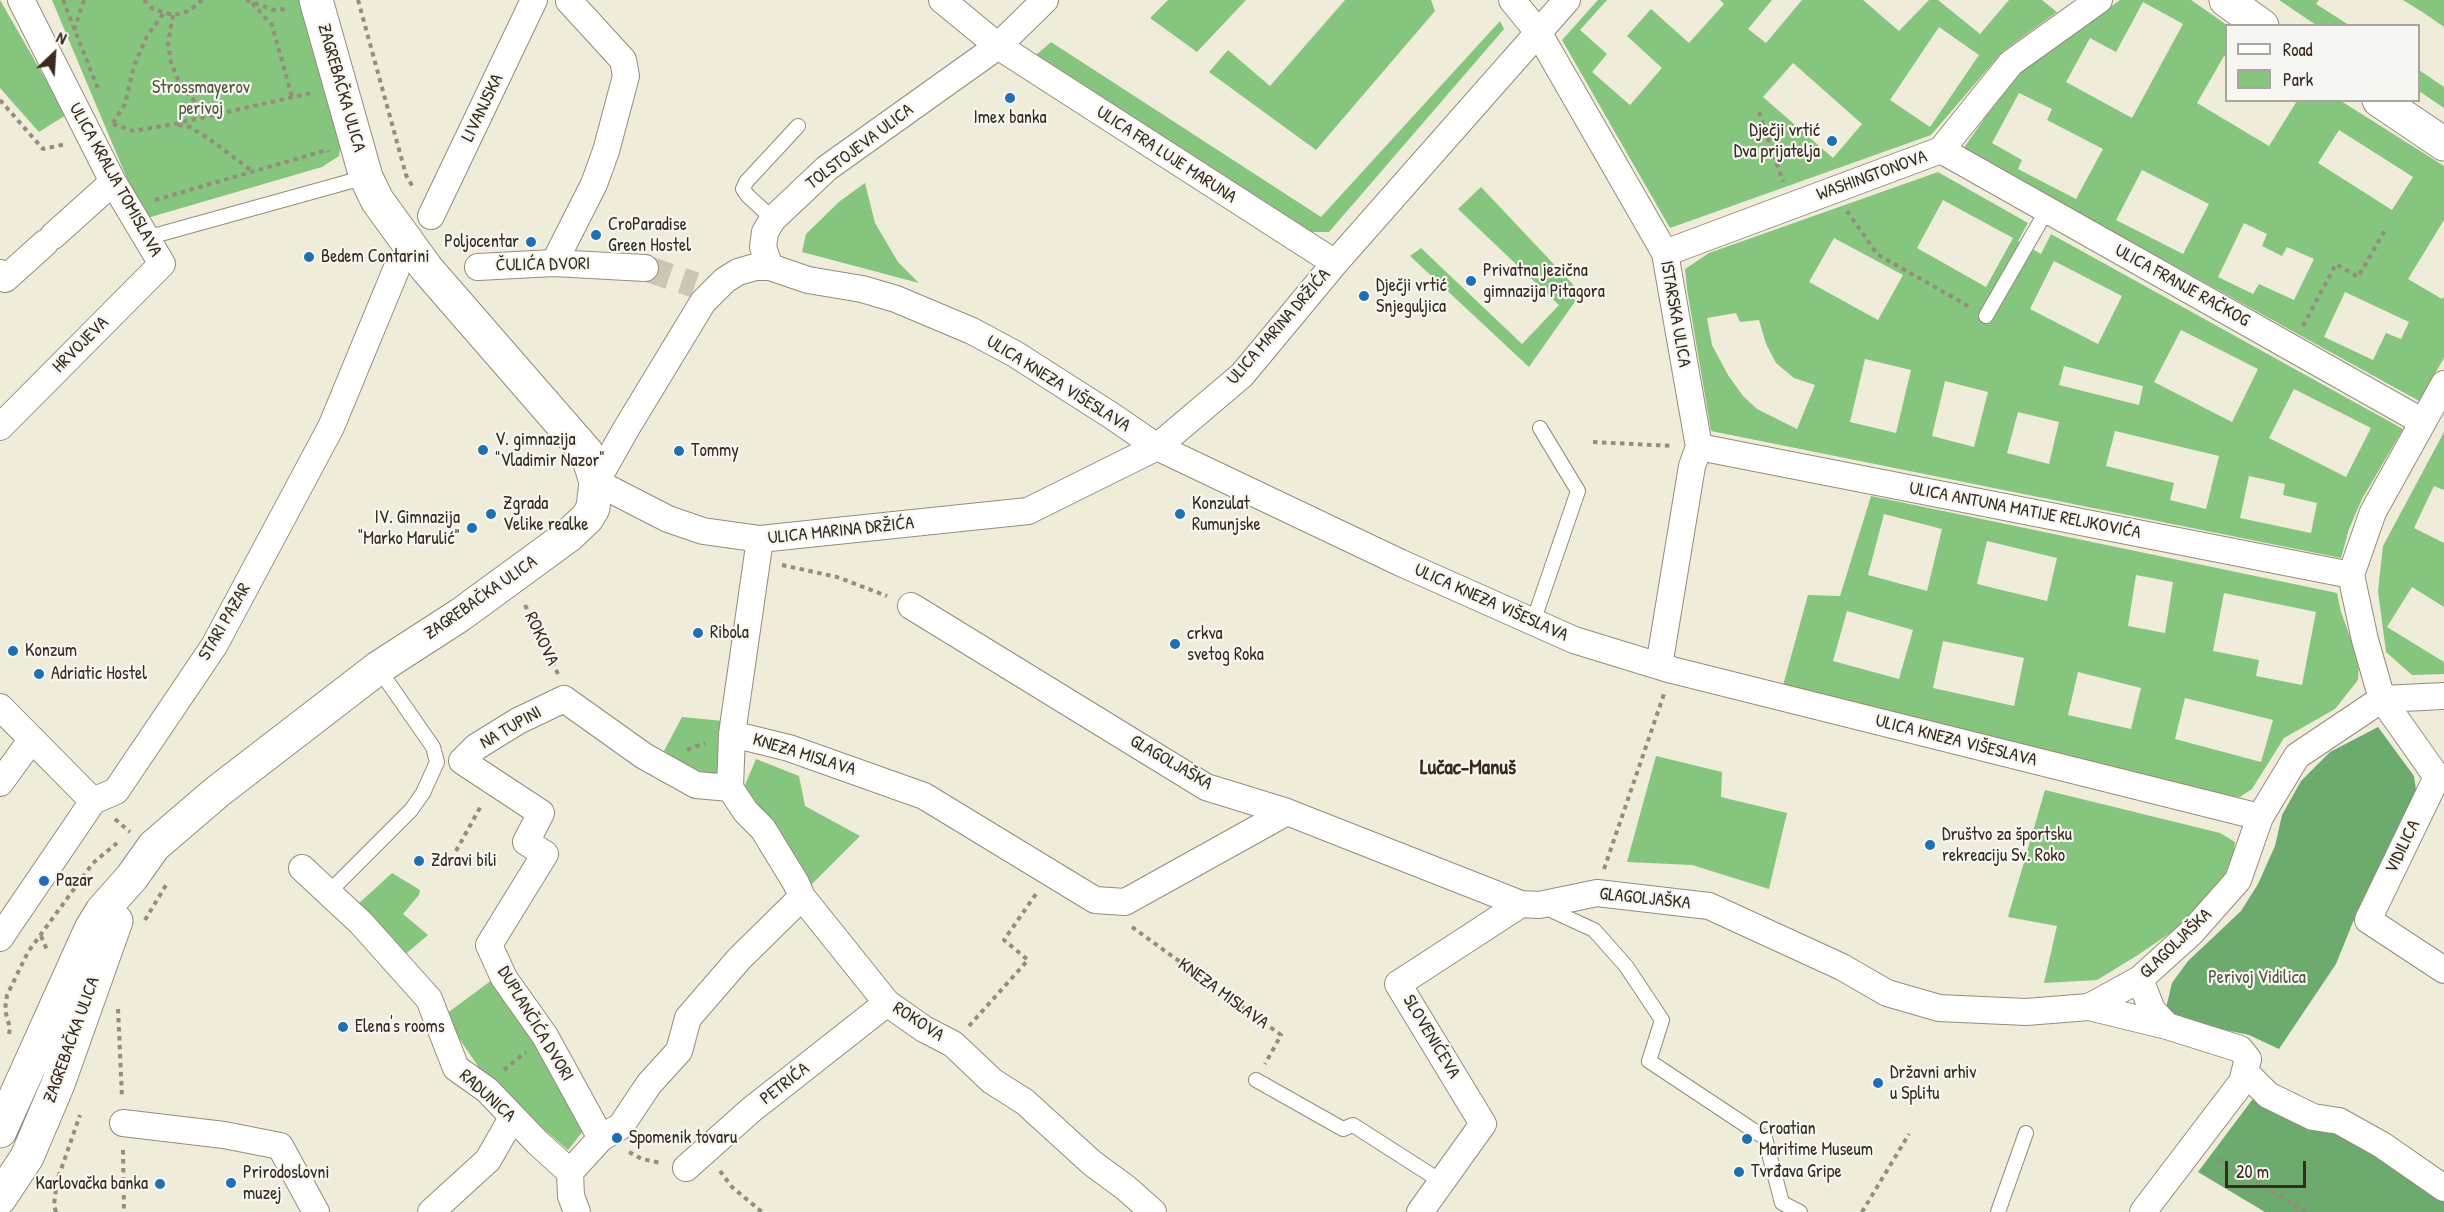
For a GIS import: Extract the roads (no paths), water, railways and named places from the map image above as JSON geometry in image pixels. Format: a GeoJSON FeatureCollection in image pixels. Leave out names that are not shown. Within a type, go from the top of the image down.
{"type":"FeatureCollection","features":[{"type":"Feature","properties":{"kind":"street","name":"ULICA KRALJA TOMISLAVA"},"geometry":{"type":"LineString","coordinates":[[21,0],[113,182],[162,264]]}},
{"type":"Feature","properties":{"kind":"street","name":"LIVANJSKA"},"geometry":{"type":"LineString","coordinates":[[431,216],[534,0]]}},
{"type":"Feature","properties":{"kind":"street","name":"ULICA FRA LUJE MARUNA"},"geometry":{"type":"LineString","coordinates":[[942,0],[998,46],[1335,263]]}},
{"type":"Feature","properties":{"kind":"street","name":"TOLSTOJEVA ULICA"},"geometry":{"type":"LineString","coordinates":[[770,267],[763,247],[765,232],[772,219],[827,168],[998,46],[1045,0]]}},
{"type":"Feature","properties":{"kind":"street","name":"ISTARSKA ULICA"},"geometry":{"type":"LineString","coordinates":[[1512,0],[1538,32],[1665,253],[1699,447],[1692,466],[1666,668]]}},
{"type":"Feature","properties":{"kind":"street","name":"ULICA MARINA DRŽIĆA"},"geometry":{"type":"LineString","coordinates":[[596,482],[668,519],[759,549],[1028,511],[1157,447],[1242,375],[1335,263],[1567,0]]}},
{"type":"Feature","properties":{"kind":"street","name":"WASHINGTONOVA"},"geometry":{"type":"LineString","coordinates":[[1665,253],[1941,150],[2011,63],[2099,0]]}},
{"type":"Feature","properties":{"kind":"street"},"geometry":{"type":"LineString","coordinates":[[2226,0],[2259,24]]}},
{"type":"Feature","properties":{"kind":"street"},"geometry":{"type":"LineString","coordinates":[[554,263],[594,184],[606,151],[626,75],[623,60],[569,1]]}},
{"type":"Feature","properties":{"kind":"street","name":"ZAGREBAČKA ULICA"},"geometry":{"type":"LineString","coordinates":[[0,1131],[91,929],[102,911],[166,834],[378,668],[460,615],[577,529],[593,508],[596,482],[586,453],[576,439],[427,269],[377,200],[354,180],[303,4]]}},
{"type":"Feature","properties":{"kind":"street"},"geometry":{"type":"LineString","coordinates":[[2382,102],[2444,144]]}},
{"type":"Feature","properties":{"kind":"street","name":"ULICA FRANJE RAČKOG"},"geometry":{"type":"LineString","coordinates":[[1941,150],[2423,422]]}},
{"type":"Feature","properties":{"kind":"street"},"geometry":{"type":"LineString","coordinates":[[2,276],[49,239],[113,182]]}},
{"type":"Feature","properties":{"kind":"street","name":"ČULIĆA DVORI"},"geometry":{"type":"LineString","coordinates":[[478,267],[554,263],[625,265],[645,268]]}},
{"type":"Feature","properties":{"kind":"street","name":"HRVOJEVA"},"geometry":{"type":"LineString","coordinates":[[0,427],[162,264]]}},
{"type":"Feature","properties":{"kind":"street"},"geometry":{"type":"LineString","coordinates":[[596,482],[703,289],[738,272],[755,267],[770,267]]}},
{"type":"Feature","properties":{"kind":"street","name":"ULICA KNEZA VIŠESLAVA"},"geometry":{"type":"LineString","coordinates":[[770,267],[808,280],[862,289],[896,299],[972,331],[1015,354],[1157,447],[1401,563],[1574,640],[1666,668],[2260,817]]}},
{"type":"Feature","properties":{"kind":"street","name":"STARI PAZAR"},"geometry":{"type":"LineString","coordinates":[[0,938],[93,801],[116,791],[214,646],[331,427],[396,270]]}},
{"type":"Feature","properties":{"kind":"street"},"geometry":{"type":"LineString","coordinates":[[2444,384],[2373,512],[2351,575],[2365,640],[2382,699],[2444,696]]}},
{"type":"Feature","properties":{"kind":"street","name":"ULICA ANTUNA MATIJE RELJKOVIĆA"},"geometry":{"type":"LineString","coordinates":[[1699,447],[2351,575]]}},
{"type":"Feature","properties":{"kind":"street"},"geometry":{"type":"LineString","coordinates":[[730,789],[732,734],[759,549]]}},
{"type":"Feature","properties":{"kind":"street","name":"GLAGOLJAŠKA"},"geometry":{"type":"LineString","coordinates":[[911,606],[1206,787],[1287,812],[1530,905],[1597,893],[1710,906],[1842,967],[1887,993],[1939,1008],[2026,1012],[2090,1007],[2140,979],[2192,932],[2238,880],[2260,817],[2297,756],[2382,699]]}},
{"type":"Feature","properties":{"kind":"street","name":"NA TUPINI"},"geometry":{"type":"LineString","coordinates":[[462,760],[476,747],[518,721],[561,688],[615,737],[655,762],[696,784],[730,789]]}},
{"type":"Feature","properties":{"kind":"street","name":"VIDILICA"},"geometry":{"type":"LineString","coordinates":[[2382,699],[2437,777],[2368,920],[2444,970]]}},
{"type":"Feature","properties":{"kind":"street"},"geometry":{"type":"LineString","coordinates":[[0,707],[93,801]]}},
{"type":"Feature","properties":{"kind":"street","name":"KNEZA MISLAVA"},"geometry":{"type":"LineString","coordinates":[[732,734],[789,748],[924,796],[1095,900],[1125,902],[1287,812]]}},
{"type":"Feature","properties":{"kind":"street"},"geometry":{"type":"LineString","coordinates":[[0,783],[32,739]]}},
{"type":"Feature","properties":{"kind":"street","name":"DUPLANČIĆA DVORI"},"geometry":{"type":"LineString","coordinates":[[462,760],[541,813],[526,842],[545,854],[489,945],[504,978],[545,1036],[601,1138]]}},
{"type":"Feature","properties":{"kind":"street","name":"ROKOVA"},"geometry":{"type":"LineString","coordinates":[[730,789],[746,812],[763,829],[802,897],[887,1003],[924,1029],[953,1044],[992,1081],[1025,1102],[1092,1163],[1126,1188],[1149,1211]]}},
{"type":"Feature","properties":{"kind":"street","name":"RADUNICA"},"geometry":{"type":"LineString","coordinates":[[302,868],[361,923],[429,999],[456,1068],[487,1090],[512,1118],[570,1172]]}},
{"type":"Feature","properties":{"kind":"street","name":"ZAGREBAČKA ULICA"},"geometry":{"type":"LineString","coordinates":[[0,1198],[27,1157],[58,1084],[132,877]]}},
{"type":"Feature","properties":{"kind":"street"},"geometry":{"type":"LineString","coordinates":[[577,1212],[571,1196],[570,1172],[601,1138],[621,1126],[649,1084],[679,1051],[688,1018],[739,958],[802,897]]}},
{"type":"Feature","properties":{"kind":"street","name":"SLOVENIĆEVA"},"geometry":{"type":"LineString","coordinates":[[1420,1212],[1483,1124],[1398,984],[1530,905]]}},
{"type":"Feature","properties":{"kind":"street"},"geometry":{"type":"LineString","coordinates":[[2140,979],[2152,1010],[2167,1026]]}},
{"type":"Feature","properties":{"kind":"street","name":"PETRIĆA"},"geometry":{"type":"LineString","coordinates":[[686,1168],[751,1110],[887,1003]]}},
{"type":"Feature","properties":{"kind":"street"},"geometry":{"type":"LineString","coordinates":[[2090,1007],[2167,1026],[2240,1049],[2248,1059],[2242,1082],[2143,1212]]}},
{"type":"Feature","properties":{"kind":"street"},"geometry":{"type":"LineString","coordinates":[[2245,1072],[2268,1095],[2313,1117],[2339,1121],[2382,1145],[2444,1188]]}},
{"type":"Feature","properties":{"kind":"street"},"geometry":{"type":"LineString","coordinates":[[431,1212],[488,1160],[512,1118]]}},
{"type":"Feature","properties":{"kind":"street"},"geometry":{"type":"LineString","coordinates":[[123,1124],[224,1135],[280,1146],[316,1212]]}},
{"type":"Feature","properties":{"kind":"lane"},"geometry":{"type":"LineString","coordinates":[[772,219],[743,189],[746,182],[798,126]]}},
{"type":"Feature","properties":{"kind":"lane"},"geometry":{"type":"LineString","coordinates":[[146,238],[354,180]]}},
{"type":"Feature","properties":{"kind":"lane"},"geometry":{"type":"LineString","coordinates":[[1986,316],[2047,210]]}},
{"type":"Feature","properties":{"kind":"lane"},"geometry":{"type":"LineString","coordinates":[[1533,622],[1578,491],[1540,428]]}},
{"type":"Feature","properties":{"kind":"lane"},"geometry":{"type":"LineString","coordinates":[[328,893],[411,810],[423,793],[437,762],[433,747],[378,668]]}},
{"type":"Feature","properties":{"kind":"lane"},"geometry":{"type":"LineString","coordinates":[[1530,905],[1594,930],[1626,966],[1662,1020],[1649,1061],[1765,1138],[1782,1203],[1800,1212]]}},
{"type":"Feature","properties":{"kind":"lane"},"geometry":{"type":"LineString","coordinates":[[1256,1080],[1343,1129],[1353,1125],[1442,1182]]}},
{"type":"Feature","properties":{"kind":"lane"},"geometry":{"type":"LineString","coordinates":[[1998,1212],[2026,1133]]}},
{"type":"Feature","properties":{"kind":"tunnel"},"geometry":{"type":"LineString","coordinates":[[645,268],[695,285]]}},
{"type":"Feature","properties":{"kind":"place","name":"Imex banka"},"geometry":{"type":"Point","coordinates":[1010,98]}},
{"type":"Feature","properties":{"kind":"place","name":"Dječji vrtić Dva prijatelja"},"geometry":{"type":"Point","coordinates":[1832,141]}},
{"type":"Feature","properties":{"kind":"place","name":"CroParadise Green Hostel"},"geometry":{"type":"Point","coordinates":[596,235]}},
{"type":"Feature","properties":{"kind":"place","name":"Poljocentar"},"geometry":{"type":"Point","coordinates":[531,242]}},
{"type":"Feature","properties":{"kind":"place","name":"Bedem Contarini"},"geometry":{"type":"Point","coordinates":[309,257]}},
{"type":"Feature","properties":{"kind":"place","name":"Privatna jezična gimnazija Pitagora"},"geometry":{"type":"Point","coordinates":[1471,281]}},
{"type":"Feature","properties":{"kind":"place","name":"Dječji vrtić Snjeguljica"},"geometry":{"type":"Point","coordinates":[1364,296]}},
{"type":"Feature","properties":{"kind":"place","name":"V. gimnazija \"Vladimir Nazor\""},"geometry":{"type":"Point","coordinates":[483,450]}},
{"type":"Feature","properties":{"kind":"place","name":"Tommy"},"geometry":{"type":"Point","coordinates":[679,451]}},
{"type":"Feature","properties":{"kind":"place","name":"Zgrada Velike realke"},"geometry":{"type":"Point","coordinates":[491,514]}},
{"type":"Feature","properties":{"kind":"place","name":"Konzulat Rumunjske"},"geometry":{"type":"Point","coordinates":[1180,514]}},
{"type":"Feature","properties":{"kind":"place","name":"IV. Gimnazija \"Marko Marulić\""},"geometry":{"type":"Point","coordinates":[472,528]}},
{"type":"Feature","properties":{"kind":"place","name":"Ribola"},"geometry":{"type":"Point","coordinates":[698,633]}},
{"type":"Feature","properties":{"kind":"place","name":"crkva svetog Roka"},"geometry":{"type":"Point","coordinates":[1175,644]}},
{"type":"Feature","properties":{"kind":"place","name":"Konzum"},"geometry":{"type":"Point","coordinates":[13,651]}},
{"type":"Feature","properties":{"kind":"place","name":"Adriatic Hostel"},"geometry":{"type":"Point","coordinates":[39,674]}},
{"type":"Feature","properties":{"kind":"place","name":"Društvo za športsku rekreaciju Sv. Roko"},"geometry":{"type":"Point","coordinates":[1930,845]}},
{"type":"Feature","properties":{"kind":"place","name":"Zdravi bili"},"geometry":{"type":"Point","coordinates":[419,861]}},
{"type":"Feature","properties":{"kind":"place","name":"Pazar"},"geometry":{"type":"Point","coordinates":[44,881]}},
{"type":"Feature","properties":{"kind":"place","name":"Elena's rooms"},"geometry":{"type":"Point","coordinates":[343,1027]}},
{"type":"Feature","properties":{"kind":"place","name":"Državni arhiv u Splitu"},"geometry":{"type":"Point","coordinates":[1878,1083]}},
{"type":"Feature","properties":{"kind":"place","name":"Spomenik tovaru"},"geometry":{"type":"Point","coordinates":[617,1138]}},
{"type":"Feature","properties":{"kind":"place","name":"Croatian Maritime Museum"},"geometry":{"type":"Point","coordinates":[1747,1139]}},
{"type":"Feature","properties":{"kind":"place","name":"Tvrđava Gripe"},"geometry":{"type":"Point","coordinates":[1739,1172]}},
{"type":"Feature","properties":{"kind":"place","name":"Prirodoslovni muzej"},"geometry":{"type":"Point","coordinates":[231,1183]}},
{"type":"Feature","properties":{"kind":"place","name":"Karlovačka banka"},"geometry":{"type":"Point","coordinates":[160,1184]}},
{"type":"Feature","properties":{"kind":"district","name":"Lučac-Manuš"},"geometry":{"type":"Point","coordinates":[1468,768]}},
{"type":"Feature","properties":{"kind":"park label","name":"Strossmayerov perivoj"},"geometry":{"type":"Point","coordinates":[201,98]}},
{"type":"Feature","properties":{"kind":"park label","name":"Perivoj Vidilica"},"geometry":{"type":"Point","coordinates":[2257,978]}}]}
